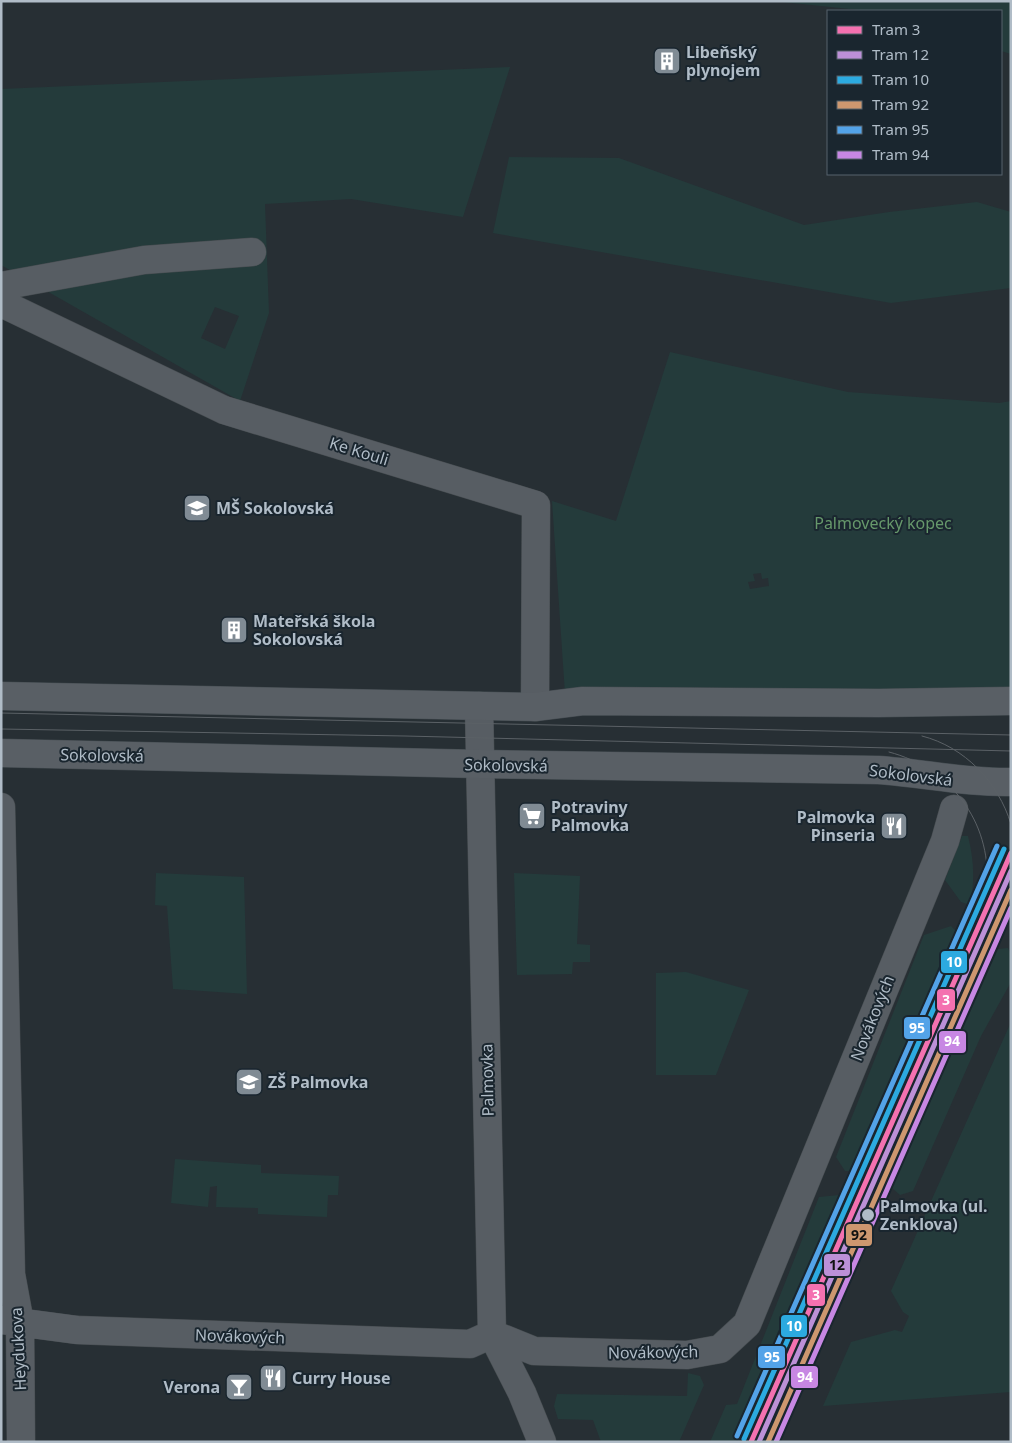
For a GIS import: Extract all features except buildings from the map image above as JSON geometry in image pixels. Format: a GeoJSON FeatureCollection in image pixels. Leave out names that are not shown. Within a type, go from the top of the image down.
{"type":"FeatureCollection","features":[{"type":"Feature","properties":{"kind":"main road"},"geometry":{"type":"LineString","coordinates":[[1,696],[535,707],[583,702],[879,703],[1011,701]]}},
{"type":"Feature","properties":{"kind":"main road","name":"Sokolovská"},"geometry":{"type":"LineString","coordinates":[[1,753],[479,764],[878,770],[914,772],[968,782],[1011,782]]}},
{"type":"Feature","properties":{"kind":"street"},"geometry":{"type":"LineString","coordinates":[[1,286],[144,260],[252,252]]}},
{"type":"Feature","properties":{"kind":"street","name":"Ke Kouli"},"geometry":{"type":"LineString","coordinates":[[1,302],[224,410],[536,505],[535,707]]}},
{"type":"Feature","properties":{"kind":"street","name":"Palmovka"},"geometry":{"type":"LineString","coordinates":[[479,706],[492,1334],[522,1393],[542,1442]]}},
{"type":"Feature","properties":{"kind":"street","name":"Heydukova"},"geometry":{"type":"LineString","coordinates":[[1,806],[11,1321],[21,1442]]}},
{"type":"Feature","properties":{"kind":"street","name":"Novákových"},"geometry":{"type":"LineString","coordinates":[[11,1321],[77,1330],[470,1344],[492,1334],[534,1351],[687,1355],[720,1349],[747,1324],[945,841],[954,809]]}},
{"type":"Feature","properties":{"kind":"green space"},"geometry":{"type":"Polygon","coordinates":[[[773,1],[1011,1],[1011,54],[1002,51],[1002,10],[859,10],[773,1]]]}},
{"type":"Feature","properties":{"kind":"green space"},"geometry":{"type":"Polygon","coordinates":[[[510,67],[463,217],[351,199],[265,204],[269,313],[240,401],[1,265],[1,89],[510,67]],[[215,307],[201,338],[225,349],[239,316],[215,307]]]}},
{"type":"Feature","properties":{"kind":"green space"},"geometry":{"type":"Polygon","coordinates":[[[509,157],[619,158],[804,225],[889,212],[977,202],[1011,212],[1011,288],[891,303],[493,233],[509,157]]]}},
{"type":"Feature","properties":{"kind":"green space","name":"Palmovecký kopec"},"geometry":{"type":"Polygon","coordinates":[[[670,352],[848,392],[999,403],[1011,401],[1011,689],[565,694],[552,501],[616,521],[670,352]],[[761,573],[753,574],[755,581],[748,582],[750,589],[769,586],[768,578],[762,579],[761,573]]]}},
{"type":"Feature","properties":{"kind":"green space"},"geometry":{"type":"Polygon","coordinates":[[[962,836],[968,836],[972,853],[973,887],[970,905],[961,902],[945,880],[962,836]]]}},
{"type":"Feature","properties":{"kind":"green space"},"geometry":{"type":"Polygon","coordinates":[[[156,873],[244,877],[247,994],[173,989],[167,906],[155,905],[156,873]]]}},
{"type":"Feature","properties":{"kind":"green space"},"geometry":{"type":"Polygon","coordinates":[[[514,873],[580,876],[577,944],[590,945],[590,962],[573,962],[572,974],[517,975],[514,873]]]}},
{"type":"Feature","properties":{"kind":"green space"},"geometry":{"type":"Polygon","coordinates":[[[951,926],[960,935],[857,1171],[845,1171],[836,1157],[924,935],[951,926]]]}},
{"type":"Feature","properties":{"kind":"green space"},"geometry":{"type":"Polygon","coordinates":[[[1008,948],[1011,955],[1011,982],[981,1036],[913,1191],[900,1195],[892,1188],[998,949],[1008,948]]]}},
{"type":"Feature","properties":{"kind":"green space"},"geometry":{"type":"Polygon","coordinates":[[[686,972],[749,990],[716,1075],[656,1075],[656,973],[686,972]]]}},
{"type":"Feature","properties":{"kind":"green space"},"geometry":{"type":"Polygon","coordinates":[[[1011,1022],[1011,1392],[823,1406],[851,1342],[895,1330],[902,1332],[909,1316],[903,1312],[891,1291],[1011,1022]]]}},
{"type":"Feature","properties":{"kind":"green space"},"geometry":{"type":"Polygon","coordinates":[[[175,1159],[261,1165],[261,1173],[339,1176],[338,1195],[328,1195],[327,1217],[258,1214],[258,1208],[216,1207],[217,1186],[210,1187],[208,1207],[171,1203],[175,1159]]]}},
{"type":"Feature","properties":{"kind":"green space"},"geometry":{"type":"Polygon","coordinates":[[[839,1195],[843,1203],[739,1442],[710,1442],[726,1405],[737,1404],[819,1197],[839,1195]]]}},
{"type":"Feature","properties":{"kind":"green space"},"geometry":{"type":"Polygon","coordinates":[[[688,1373],[700,1376],[704,1385],[679,1442],[601,1442],[593,1420],[558,1419],[554,1406],[557,1394],[687,1396],[688,1373]]]}},
{"type":"Feature","properties":{"kind":"tram line"},"geometry":{"type":"LineString","coordinates":[[1,713],[1011,735]]}},
{"type":"Feature","properties":{"kind":"tram line"},"geometry":{"type":"LineString","coordinates":[[1,729],[405,736],[1011,751]]}},
{"type":"Feature","properties":{"kind":"tram line"},"geometry":{"type":"LineString","coordinates":[[922,736],[952,748],[978,768],[998,794],[1011,824]]}},
{"type":"Feature","properties":{"kind":"tram line"},"geometry":{"type":"LineString","coordinates":[[889,752],[911,760],[931,771],[948,784],[962,800],[974,819],[982,839],[987,885],[978,930]]}},
{"type":"Feature","properties":{"kind":"tram line","name":"95"},"geometry":{"type":"LineString","coordinates":[[737,1436],[997,846]]}},
{"type":"Feature","properties":{"kind":"tram line","name":"10"},"geometry":{"type":"LineString","coordinates":[[744,1439],[1004,849]]}},
{"type":"Feature","properties":{"kind":"tram line","name":"3"},"geometry":{"type":"LineString","coordinates":[[751,1442],[1011,853]]}},
{"type":"Feature","properties":{"kind":"tram line","name":"12"},"geometry":{"type":"LineString","coordinates":[[759,1442],[1011,871]]}},
{"type":"Feature","properties":{"kind":"tram line"},"geometry":{"type":"LineString","coordinates":[[1001,913],[1011,885]]}},
{"type":"Feature","properties":{"kind":"tram line","name":"92"},"geometry":{"type":"LineString","coordinates":[[768,1442],[1011,890]]}},
{"type":"Feature","properties":{"kind":"tram line","name":"94"},"geometry":{"type":"LineString","coordinates":[[776,1442],[1011,908]]}},
{"type":"Feature","properties":{"kind":"place","name":"Libeňský plynojem"},"geometry":{"type":"Point","coordinates":[667,61]}},
{"type":"Feature","properties":{"kind":"place","name":"MŠ Sokolovská"},"geometry":{"type":"Point","coordinates":[197,508]}},
{"type":"Feature","properties":{"kind":"place","name":"Mateřská škola Sokolovská"},"geometry":{"type":"Point","coordinates":[234,630]}},
{"type":"Feature","properties":{"kind":"place","name":"Potraviny Palmovka"},"geometry":{"type":"Point","coordinates":[532,816]}},
{"type":"Feature","properties":{"kind":"place","name":"Palmovka Pinseria"},"geometry":{"type":"Point","coordinates":[894,826]}},
{"type":"Feature","properties":{"kind":"place","name":"ZŠ Palmovka"},"geometry":{"type":"Point","coordinates":[249,1082]}},
{"type":"Feature","properties":{"kind":"place","name":"Palmovka (ul. Zenklova)"},"geometry":{"type":"Point","coordinates":[868,1215]}},
{"type":"Feature","properties":{"kind":"place","name":"Curry House"},"geometry":{"type":"Point","coordinates":[273,1378]}},
{"type":"Feature","properties":{"kind":"place","name":"Verona"},"geometry":{"type":"Point","coordinates":[239,1387]}}]}
